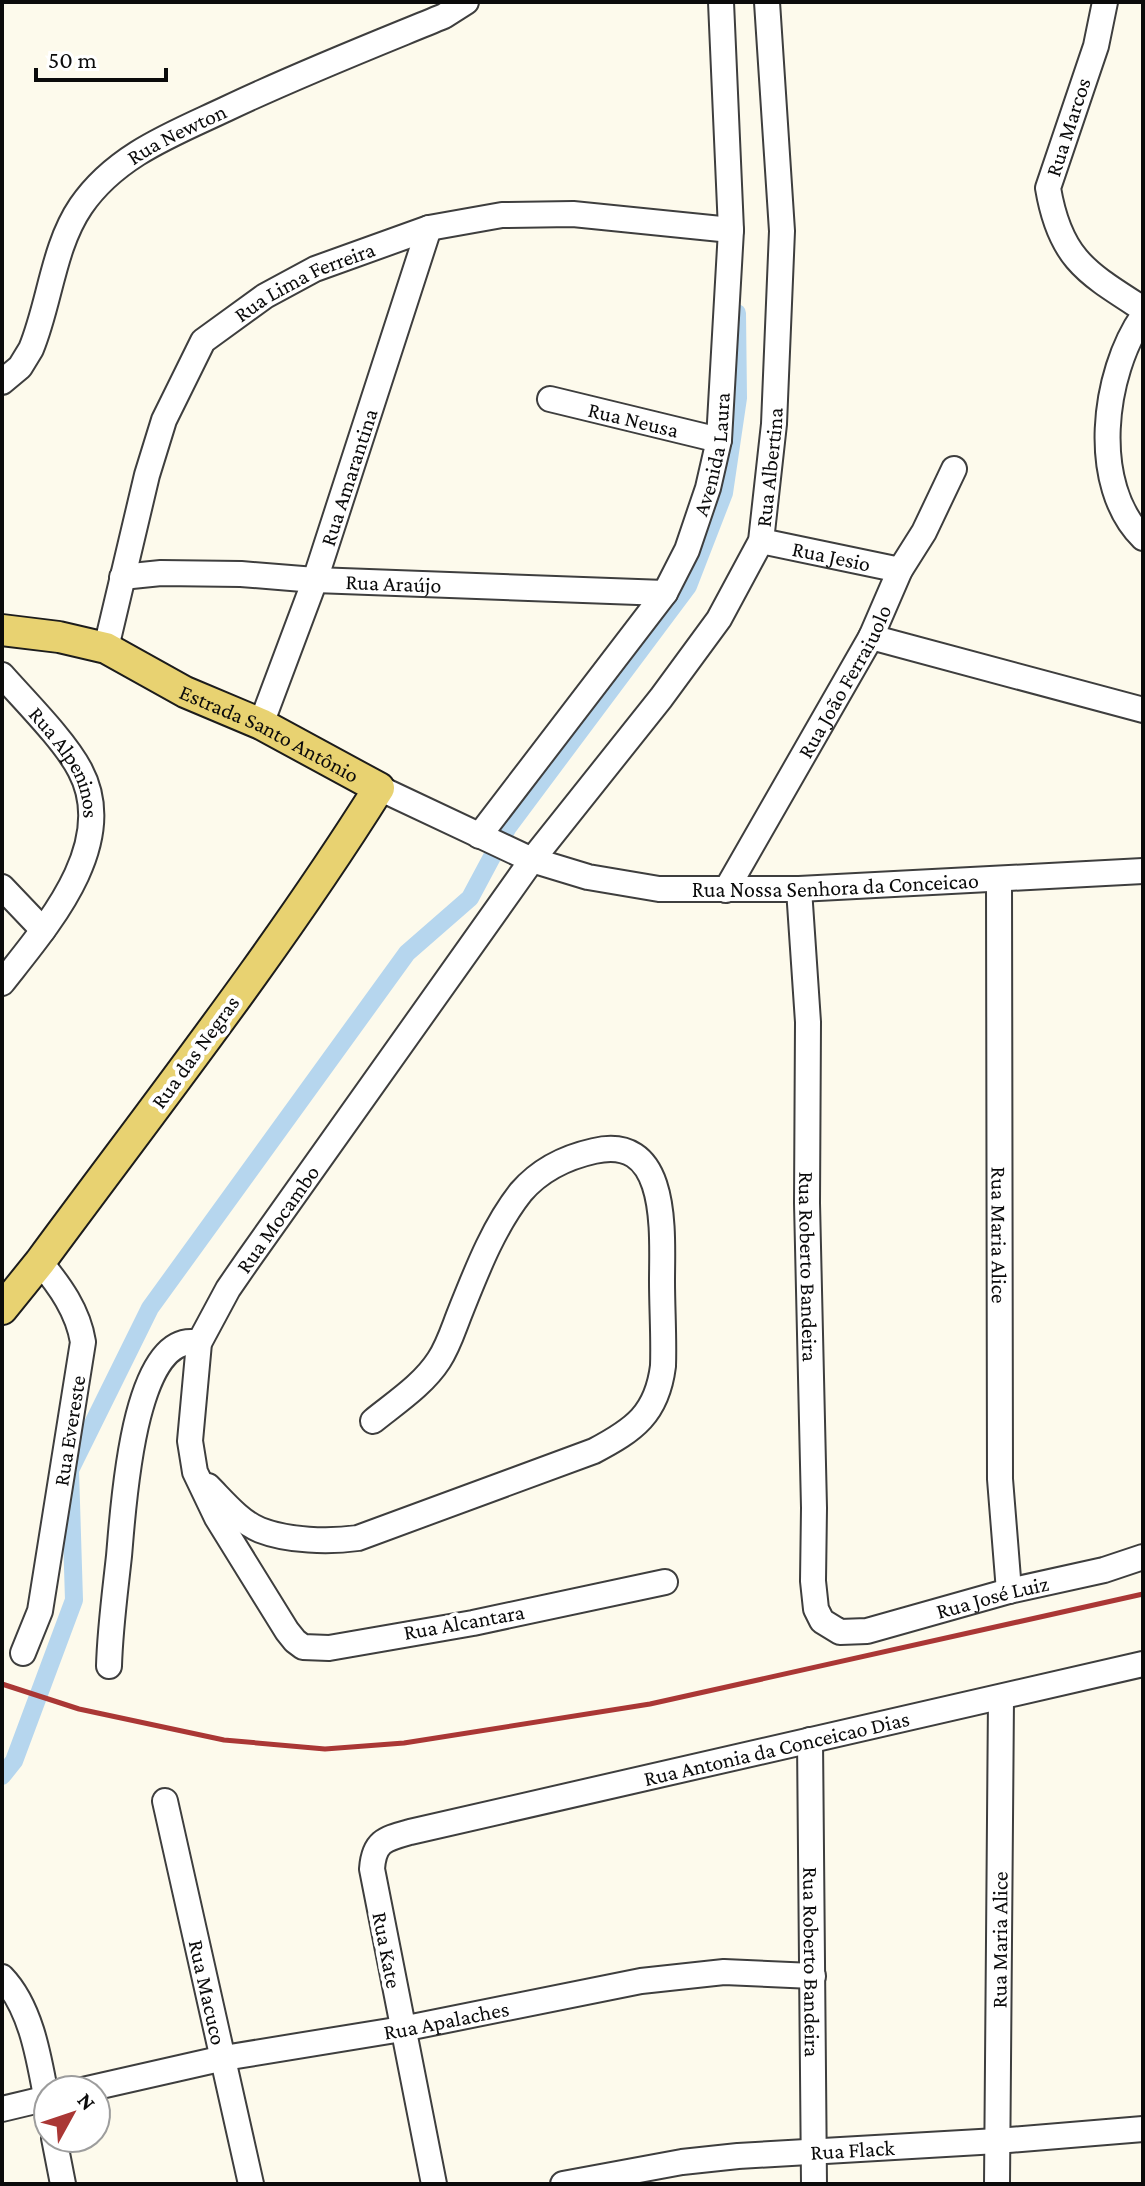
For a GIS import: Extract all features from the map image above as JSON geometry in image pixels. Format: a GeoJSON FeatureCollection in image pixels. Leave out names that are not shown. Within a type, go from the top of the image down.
{"type":"FeatureCollection","features":[{"type":"Feature","properties":{"kind":"main road","name":"Estrada Santo Antônio"},"geometry":{"type":"LineString","coordinates":[[2,630],[59,637],[106,648],[185,692],[261,724],[379,788]]}},
{"type":"Feature","properties":{"kind":"main road","name":"Rua das Negras"},"geometry":{"type":"LineString","coordinates":[[2,1309],[40,1262],[324,875],[379,788]]}},
{"type":"Feature","properties":{"kind":"street","name":"Rua Newton"},"geometry":{"type":"LineString","coordinates":[[2,382],[20,367],[31,349],[70,225],[83,204],[111,172],[145,147],[285,81],[444,16],[466,2]]}},
{"type":"Feature","properties":{"kind":"street","name":"Avenida Laura"},"geometry":{"type":"LineString","coordinates":[[487,839],[665,593],[687,550],[708,488],[719,440],[731,230],[721,2]]}},
{"type":"Feature","properties":{"kind":"street","name":"Rua Albertina"},"geometry":{"type":"LineString","coordinates":[[526,857],[661,698],[719,619],[761,541],[774,424],[782,231],[767,2]]}},
{"type":"Feature","properties":{"kind":"street","name":"Rua Marcos"},"geometry":{"type":"LineString","coordinates":[[1105,2],[1096,46],[1048,188],[1052,212],[1067,246],[1086,272],[1143,309]]}},
{"type":"Feature","properties":{"kind":"street","name":"Rua Lima Ferreira"},"geometry":{"type":"LineString","coordinates":[[106,648],[147,475],[164,420],[203,341],[265,296],[315,269],[429,228],[502,215],[573,214],[731,230]]}},
{"type":"Feature","properties":{"kind":"street","name":"Rua Amarantina"},"geometry":{"type":"LineString","coordinates":[[261,724],[315,580],[429,228]]}},
{"type":"Feature","properties":{"kind":"street"},"geometry":{"type":"LineString","coordinates":[[1143,316],[1129,335],[1119,366],[1110,410],[1107,455],[1117,498],[1136,532],[1143,538]]}},
{"type":"Feature","properties":{"kind":"street","name":"Rua Neusa"},"geometry":{"type":"LineString","coordinates":[[550,399],[719,440]]}},
{"type":"Feature","properties":{"kind":"street","name":"Rua João Ferraiuolo"},"geometry":{"type":"LineString","coordinates":[[726,890],[871,637],[900,570],[924,532],[954,469]]}},
{"type":"Feature","properties":{"kind":"street","name":"Rua Jesio"},"geometry":{"type":"LineString","coordinates":[[761,541],[900,570]]}},
{"type":"Feature","properties":{"kind":"street","name":"Rua Araújo"},"geometry":{"type":"LineString","coordinates":[[122,577],[161,573],[241,574],[315,580],[665,593]]}},
{"type":"Feature","properties":{"kind":"street"},"geometry":{"type":"LineString","coordinates":[[871,637],[1143,710]]}},
{"type":"Feature","properties":{"kind":"street","name":"Rua Alpeninos"},"geometry":{"type":"LineString","coordinates":[[2,675],[76,762],[87,788],[90,833],[85,854],[66,895],[2,983]]}},
{"type":"Feature","properties":{"kind":"street","name":"Estrada Santo Antônio"},"geometry":{"type":"LineString","coordinates":[[379,788],[526,857]]}},
{"type":"Feature","properties":{"kind":"street","name":"Rua Nossa Senhora da Conceicao"},"geometry":{"type":"LineString","coordinates":[[526,857],[588,877],[659,889],[799,889],[1143,871]]}},
{"type":"Feature","properties":{"kind":"street","name":"Rua Mocambo"},"geometry":{"type":"LineString","coordinates":[[277,1615],[217,1518],[195,1472],[190,1441],[199,1343],[228,1289],[304,1178],[382,1074],[526,857]]}},
{"type":"Feature","properties":{"kind":"street","name":"Rua Maria Alice"},"geometry":{"type":"LineString","coordinates":[[999,879],[1000,1479],[1009,1591]]}},
{"type":"Feature","properties":{"kind":"street"},"geometry":{"type":"LineString","coordinates":[[2,887],[43,930]]}},
{"type":"Feature","properties":{"kind":"street","name":"Rua Roberto Bandeira"},"geometry":{"type":"LineString","coordinates":[[799,889],[808,1022],[807,1203],[813,1581],[816,1609],[822,1621],[840,1632]]}},
{"type":"Feature","properties":{"kind":"street"},"geometry":{"type":"LineString","coordinates":[[195,1472],[236,1513],[260,1530],[320,1541],[341,1540],[372,1535],[594,1451],[627,1434],[652,1404],[661,1383],[663,1366],[663,1237],[653,1177],[646,1166],[627,1151],[614,1148],[579,1155],[535,1178],[521,1192],[488,1247],[451,1340],[439,1361],[373,1421]]}},
{"type":"Feature","properties":{"kind":"street","name":"Rua Evereste"},"geometry":{"type":"LineString","coordinates":[[23,1653],[40,1611],[83,1342],[70,1304],[40,1262]]}},
{"type":"Feature","properties":{"kind":"street"},"geometry":{"type":"LineString","coordinates":[[109,1666],[110,1630],[128,1472],[138,1416],[149,1382],[167,1354],[181,1343],[199,1343]]}},
{"type":"Feature","properties":{"kind":"street","name":"Rua José Luiz"},"geometry":{"type":"LineString","coordinates":[[840,1632],[867,1631],[1009,1591],[1104,1570],[1143,1557]]}},
{"type":"Feature","properties":{"kind":"street","name":"Rua Alcantara"},"geometry":{"type":"LineString","coordinates":[[277,1615],[295,1641],[310,1648],[329,1648],[473,1623],[665,1582]]}},
{"type":"Feature","properties":{"kind":"street","name":"Rua Antonia da Conceicao Dias"},"geometry":{"type":"LineString","coordinates":[[410,1832],[1143,1664]]}},
{"type":"Feature","properties":{"kind":"street","name":"Rua Maria Alice"},"geometry":{"type":"LineString","coordinates":[[997,2184],[1001,1698]]}},
{"type":"Feature","properties":{"kind":"street","name":"Rua Roberto Bandeira"},"geometry":{"type":"LineString","coordinates":[[810,1740],[814,2184]]}},
{"type":"Feature","properties":{"kind":"street","name":"Rua Macuco"},"geometry":{"type":"LineString","coordinates":[[165,1801],[251,2184]]}},
{"type":"Feature","properties":{"kind":"street","name":"Rua Kate"},"geometry":{"type":"LineString","coordinates":[[410,1832],[383,1841],[373,1853],[372,1869],[434,2184]]}},
{"type":"Feature","properties":{"kind":"street","name":"Rua Apalaches"},"geometry":{"type":"LineString","coordinates":[[112,2083],[224,2058],[402,2029],[641,1981],[724,1972],[813,1976]]}},
{"type":"Feature","properties":{"kind":"street"},"geometry":{"type":"LineString","coordinates":[[2,1977],[12,1988],[26,2017],[40,2074]]}},
{"type":"Feature","properties":{"kind":"street"},"geometry":{"type":"LineString","coordinates":[[2,2109],[32,2104]]}},
{"type":"Feature","properties":{"kind":"street","name":"Rua Flack"},"geometry":{"type":"LineString","coordinates":[[563,2184],[682,2162],[738,2156],[1143,2129]]}},
{"type":"Feature","properties":{"kind":"street"},"geometry":{"type":"LineString","coordinates":[[57,2154],[63,2184]]}},
{"type":"Feature","properties":{"kind":"waterway"},"geometry":{"type":"LineString","coordinates":[[2,1776],[14,1761],[74,1600],[70,1470],[150,1308],[407,953],[470,898],[508,827],[688,586],[724,493],[738,398],[737,313]]}},
{"type":"Feature","properties":{"kind":"railway"},"geometry":{"type":"LineString","coordinates":[[2,1684],[79,1709],[224,1740],[325,1749],[404,1743],[650,1704],[1143,1594]]}}]}
